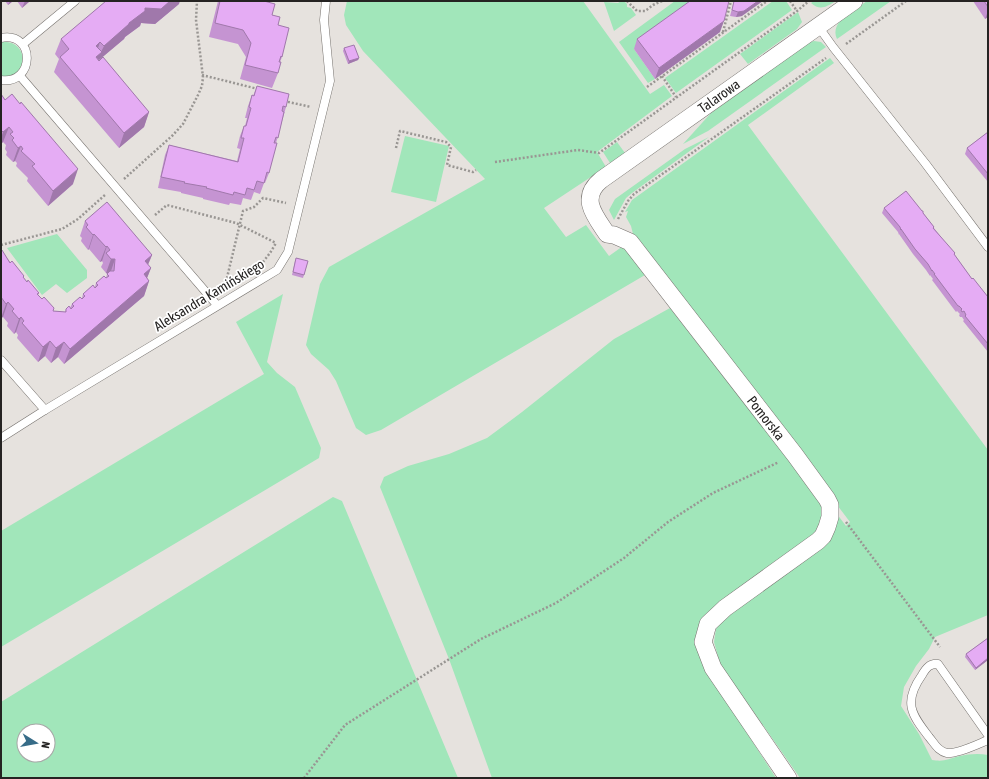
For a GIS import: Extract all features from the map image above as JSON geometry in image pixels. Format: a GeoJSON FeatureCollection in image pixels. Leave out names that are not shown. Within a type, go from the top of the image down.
{"type":"FeatureCollection","features":[{"type":"Feature","properties":{"kind":"street","name":"Talarowa"},"geometry":{"type":"LineString","coordinates":[[607,234],[594,215],[592,208],[590,196],[595,185],[854,1]]}},
{"type":"Feature","properties":{"kind":"street","name":"Pomorska"},"geometry":{"type":"LineString","coordinates":[[607,234],[614,235],[630,242],[795,455],[830,505]]}},
{"type":"Feature","properties":{"kind":"street"},"geometry":{"type":"LineString","coordinates":[[788,778],[713,668],[703,642],[708,624],[725,608],[818,541],[827,527],[830,517],[830,505]]}},
{"type":"Feature","properties":{"kind":"lane"},"geometry":{"type":"LineString","coordinates":[[23,44],[75,1]]}},
{"type":"Feature","properties":{"kind":"lane","name":"Aleksandra Kamińskiego"},"geometry":{"type":"LineString","coordinates":[[1,438],[217,305],[277,270],[288,252],[330,81],[324,20],[326,1]]}},
{"type":"Feature","properties":{"kind":"lane"},"geometry":{"type":"LineString","coordinates":[[818,26],[836,51],[925,163],[988,247]]}},
{"type":"Feature","properties":{"kind":"lane"},"geometry":{"type":"LineString","coordinates":[[1,38],[5,37],[14,39],[23,44],[27,58],[23,72],[20,76],[9,80],[1,80]]}},
{"type":"Feature","properties":{"kind":"lane"},"geometry":{"type":"LineString","coordinates":[[20,76],[217,305]]}},
{"type":"Feature","properties":{"kind":"lane"},"geometry":{"type":"LineString","coordinates":[[1,360],[45,410]]}},
{"type":"Feature","properties":{"kind":"lane"},"geometry":{"type":"LineString","coordinates":[[988,735],[938,664],[934,663],[927,667],[914,686],[911,704],[915,718],[939,750],[949,753],[958,752],[988,740]]}},
{"type":"Feature","properties":{"kind":"path"},"geometry":{"type":"LineString","coordinates":[[1,245],[62,229],[78,219],[166,142],[183,124],[202,86],[196,20],[197,1]]}},
{"type":"Feature","properties":{"kind":"path"},"geometry":{"type":"LineString","coordinates":[[627,1],[637,11],[645,11],[662,1]]}},
{"type":"Feature","properties":{"kind":"path"},"geometry":{"type":"LineString","coordinates":[[723,33],[731,1]]}},
{"type":"Feature","properties":{"kind":"path"},"geometry":{"type":"LineString","coordinates":[[647,87],[767,1]]}},
{"type":"Feature","properties":{"kind":"path"},"geometry":{"type":"LineString","coordinates":[[790,1],[797,11]]}},
{"type":"Feature","properties":{"kind":"path"},"geometry":{"type":"LineString","coordinates":[[495,162],[578,150],[599,152],[809,1]]}},
{"type":"Feature","properties":{"kind":"path"},"geometry":{"type":"LineString","coordinates":[[607,234],[617,222],[628,201],[634,194],[906,1]]}},
{"type":"Feature","properties":{"kind":"path"},"geometry":{"type":"LineString","coordinates":[[202,75],[264,90]]}},
{"type":"Feature","properties":{"kind":"path"},"geometry":{"type":"LineString","coordinates":[[662,76],[676,97]]}},
{"type":"Feature","properties":{"kind":"path"},"geometry":{"type":"LineString","coordinates":[[282,100],[311,107],[312,102]]}},
{"type":"Feature","properties":{"kind":"path"},"geometry":{"type":"LineString","coordinates":[[396,148],[400,131],[446,142],[450,147],[447,165],[473,172],[476,170]]}},
{"type":"Feature","properties":{"kind":"path"},"geometry":{"type":"LineString","coordinates":[[225,287],[243,211],[254,207],[263,198],[286,203],[288,200]]}},
{"type":"Feature","properties":{"kind":"path"},"geometry":{"type":"LineString","coordinates":[[146,223],[167,205],[240,224],[276,243],[277,238]]}},
{"type":"Feature","properties":{"kind":"path"},"geometry":{"type":"LineString","coordinates":[[304,778],[345,725],[481,639],[556,603],[624,558],[668,522],[713,493],[795,455]]}},
{"type":"Feature","properties":{"kind":"path"},"geometry":{"type":"LineString","coordinates":[[830,505],[835,506],[940,647]]}},
{"type":"Feature","properties":{"kind":"green space"},"geometry":{"type":"Polygon","coordinates":[[[347,1],[583,1],[650,94],[664,85],[672,96],[597,152],[606,167],[544,208],[566,237],[586,225],[609,256],[623,246],[645,275],[381,430],[366,435],[356,428],[336,381],[329,370],[311,354],[306,345],[320,284],[329,267],[485,179],[363,51],[346,25],[344,15],[347,1]]]}},
{"type":"Feature","properties":{"kind":"green space"},"geometry":{"type":"Polygon","coordinates":[[[621,1],[625,2],[627,7],[631,8],[636,15],[614,31],[604,2],[618,3],[621,1]]]}},
{"type":"Feature","properties":{"kind":"green space"},"geometry":{"type":"Polygon","coordinates":[[[675,1],[694,1],[634,49],[655,79],[648,83],[619,42],[675,1]]]}},
{"type":"Feature","properties":{"kind":"green space"},"geometry":{"type":"Polygon","coordinates":[[[773,1],[786,1],[792,10],[676,93],[665,78],[773,1]]]}},
{"type":"Feature","properties":{"kind":"green space"},"geometry":{"type":"Polygon","coordinates":[[[814,1],[836,1],[823,7],[817,7],[811,3],[814,1]]]}},
{"type":"Feature","properties":{"kind":"green space"},"geometry":{"type":"Polygon","coordinates":[[[867,1],[891,1],[837,39],[837,27],[840,21],[850,12],[867,1]]]}},
{"type":"Feature","properties":{"kind":"green space"},"geometry":{"type":"Polygon","coordinates":[[[798,12],[802,22],[797,29],[748,64],[740,54],[798,12]]]}},
{"type":"Feature","properties":{"kind":"green space"},"geometry":{"type":"Polygon","coordinates":[[[814,41],[821,42],[826,47],[708,131],[683,144],[711,113],[808,43],[814,41]]]}},
{"type":"Feature","properties":{"kind":"green space"},"geometry":{"type":"Polygon","coordinates":[[[1,42],[10,43],[17,46],[21,52],[23,59],[22,66],[18,72],[11,76],[1,77],[1,42]]]}},
{"type":"Feature","properties":{"kind":"green space"},"geometry":{"type":"Polygon","coordinates":[[[830,58],[834,63],[748,125],[988,450],[988,615],[935,637],[929,649],[916,666],[904,687],[901,706],[919,734],[932,760],[943,760],[970,754],[988,755],[988,778],[800,778],[720,664],[714,642],[716,629],[727,614],[814,552],[834,510],[846,526],[850,522],[633,234],[626,217],[628,211],[625,212],[632,200],[830,58]]]}},
{"type":"Feature","properties":{"kind":"green space"},"geometry":{"type":"Polygon","coordinates":[[[405,136],[449,146],[436,202],[391,192],[405,136]]]}},
{"type":"Feature","properties":{"kind":"green space"},"geometry":{"type":"Polygon","coordinates":[[[709,137],[626,198],[614,220],[609,210],[615,199],[685,149],[709,137]]]}},
{"type":"Feature","properties":{"kind":"green space"},"geometry":{"type":"Polygon","coordinates":[[[617,142],[625,153],[610,163],[603,152],[617,142]]]}},
{"type":"Feature","properties":{"kind":"green space"},"geometry":{"type":"Polygon","coordinates":[[[57,234],[87,270],[87,278],[67,293],[56,284],[42,295],[7,248],[57,234]]]}},
{"type":"Feature","properties":{"kind":"green space"},"geometry":{"type":"Polygon","coordinates":[[[283,294],[267,362],[277,373],[295,387],[321,448],[319,458],[1,647],[1,531],[264,374],[236,322],[283,294]]]}},
{"type":"Feature","properties":{"kind":"green space"},"geometry":{"type":"Polygon","coordinates":[[[670,308],[823,504],[822,529],[701,621],[707,671],[776,778],[492,778],[449,659],[380,487],[384,477],[408,466],[449,454],[487,438],[614,339],[670,308]]]}},
{"type":"Feature","properties":{"kind":"green space"},"geometry":{"type":"Polygon","coordinates":[[[333,497],[342,501],[458,778],[1,778],[1,702],[333,497]]]}},
{"type":"Feature","properties":{"kind":"building"},"geometry":{"type":"Polygon","coordinates":[[[106,1],[170,1],[161,9],[145,8],[145,11],[129,23],[104,46],[100,42],[96,46],[102,52],[96,57],[99,61],[103,57],[149,112],[124,133],[60,57],[69,49],[61,39],[106,1]]]}},
{"type":"Feature","properties":{"kind":"building"},"geometry":{"type":"Polygon","coordinates":[[[220,1],[264,1],[275,4],[272,15],[280,17],[278,25],[289,28],[282,57],[281,56],[279,62],[281,62],[278,73],[245,65],[251,43],[243,30],[215,23],[220,1]]]}},
{"type":"Feature","properties":{"kind":"building"},"geometry":{"type":"Polygon","coordinates":[[[690,1],[729,1],[724,21],[659,68],[637,39],[690,1]]]}},
{"type":"Feature","properties":{"kind":"building"},"geometry":{"type":"Polygon","coordinates":[[[734,1],[758,1],[744,11],[738,12],[732,10],[734,1]]]}},
{"type":"Feature","properties":{"kind":"building"},"geometry":{"type":"Polygon","coordinates":[[[984,1],[988,1],[988,7],[984,1]]]}},
{"type":"Feature","properties":{"kind":"building"},"geometry":{"type":"Polygon","coordinates":[[[354,45],[359,58],[349,61],[344,48],[354,45]]]}},
{"type":"Feature","properties":{"kind":"building"},"geometry":{"type":"Polygon","coordinates":[[[257,86],[289,94],[286,107],[283,106],[282,111],[284,112],[278,138],[276,137],[274,143],[277,143],[269,173],[267,172],[264,183],[257,181],[254,190],[247,188],[245,195],[234,192],[233,195],[206,188],[207,187],[161,177],[169,145],[238,162],[244,138],[241,138],[244,126],[246,126],[251,108],[249,107],[252,95],[254,96],[257,86]]]}},
{"type":"Feature","properties":{"kind":"building"},"geometry":{"type":"Polygon","coordinates":[[[1,94],[5,100],[12,94],[20,104],[21,102],[78,169],[53,191],[32,166],[35,164],[21,151],[23,149],[21,146],[18,148],[12,140],[14,138],[10,134],[13,132],[9,127],[3,132],[1,130],[1,94]]]}},
{"type":"Feature","properties":{"kind":"building"},"geometry":{"type":"Polygon","coordinates":[[[988,132],[988,174],[967,148],[988,132]]]}},
{"type":"Feature","properties":{"kind":"building"},"geometry":{"type":"Polygon","coordinates":[[[906,191],[923,211],[934,227],[933,228],[955,253],[954,254],[972,279],[973,278],[988,297],[988,344],[965,316],[964,311],[962,312],[962,309],[958,306],[928,264],[884,208],[906,191]]]}},
{"type":"Feature","properties":{"kind":"building"},"geometry":{"type":"Polygon","coordinates":[[[107,202],[152,255],[145,261],[151,268],[144,274],[149,281],[70,349],[64,342],[56,348],[50,341],[43,347],[22,323],[24,321],[21,317],[19,319],[12,311],[14,309],[8,302],[6,304],[1,297],[1,251],[2,250],[10,263],[12,261],[27,282],[28,280],[39,293],[37,294],[42,299],[44,297],[54,308],[53,311],[66,312],[66,309],[69,306],[71,309],[74,306],[72,304],[80,297],[82,299],[85,296],[83,294],[93,285],[95,288],[98,285],[96,283],[104,276],[106,278],[109,276],[107,274],[110,271],[114,271],[115,259],[111,259],[106,253],[110,250],[86,227],[88,225],[85,221],[107,202]]]}},
{"type":"Feature","properties":{"kind":"building"},"geometry":{"type":"Polygon","coordinates":[[[296,258],[308,261],[304,275],[293,272],[296,258]]]}},
{"type":"Feature","properties":{"kind":"building"},"geometry":{"type":"Polygon","coordinates":[[[988,638],[988,658],[976,668],[966,654],[988,638]]]}}]}
